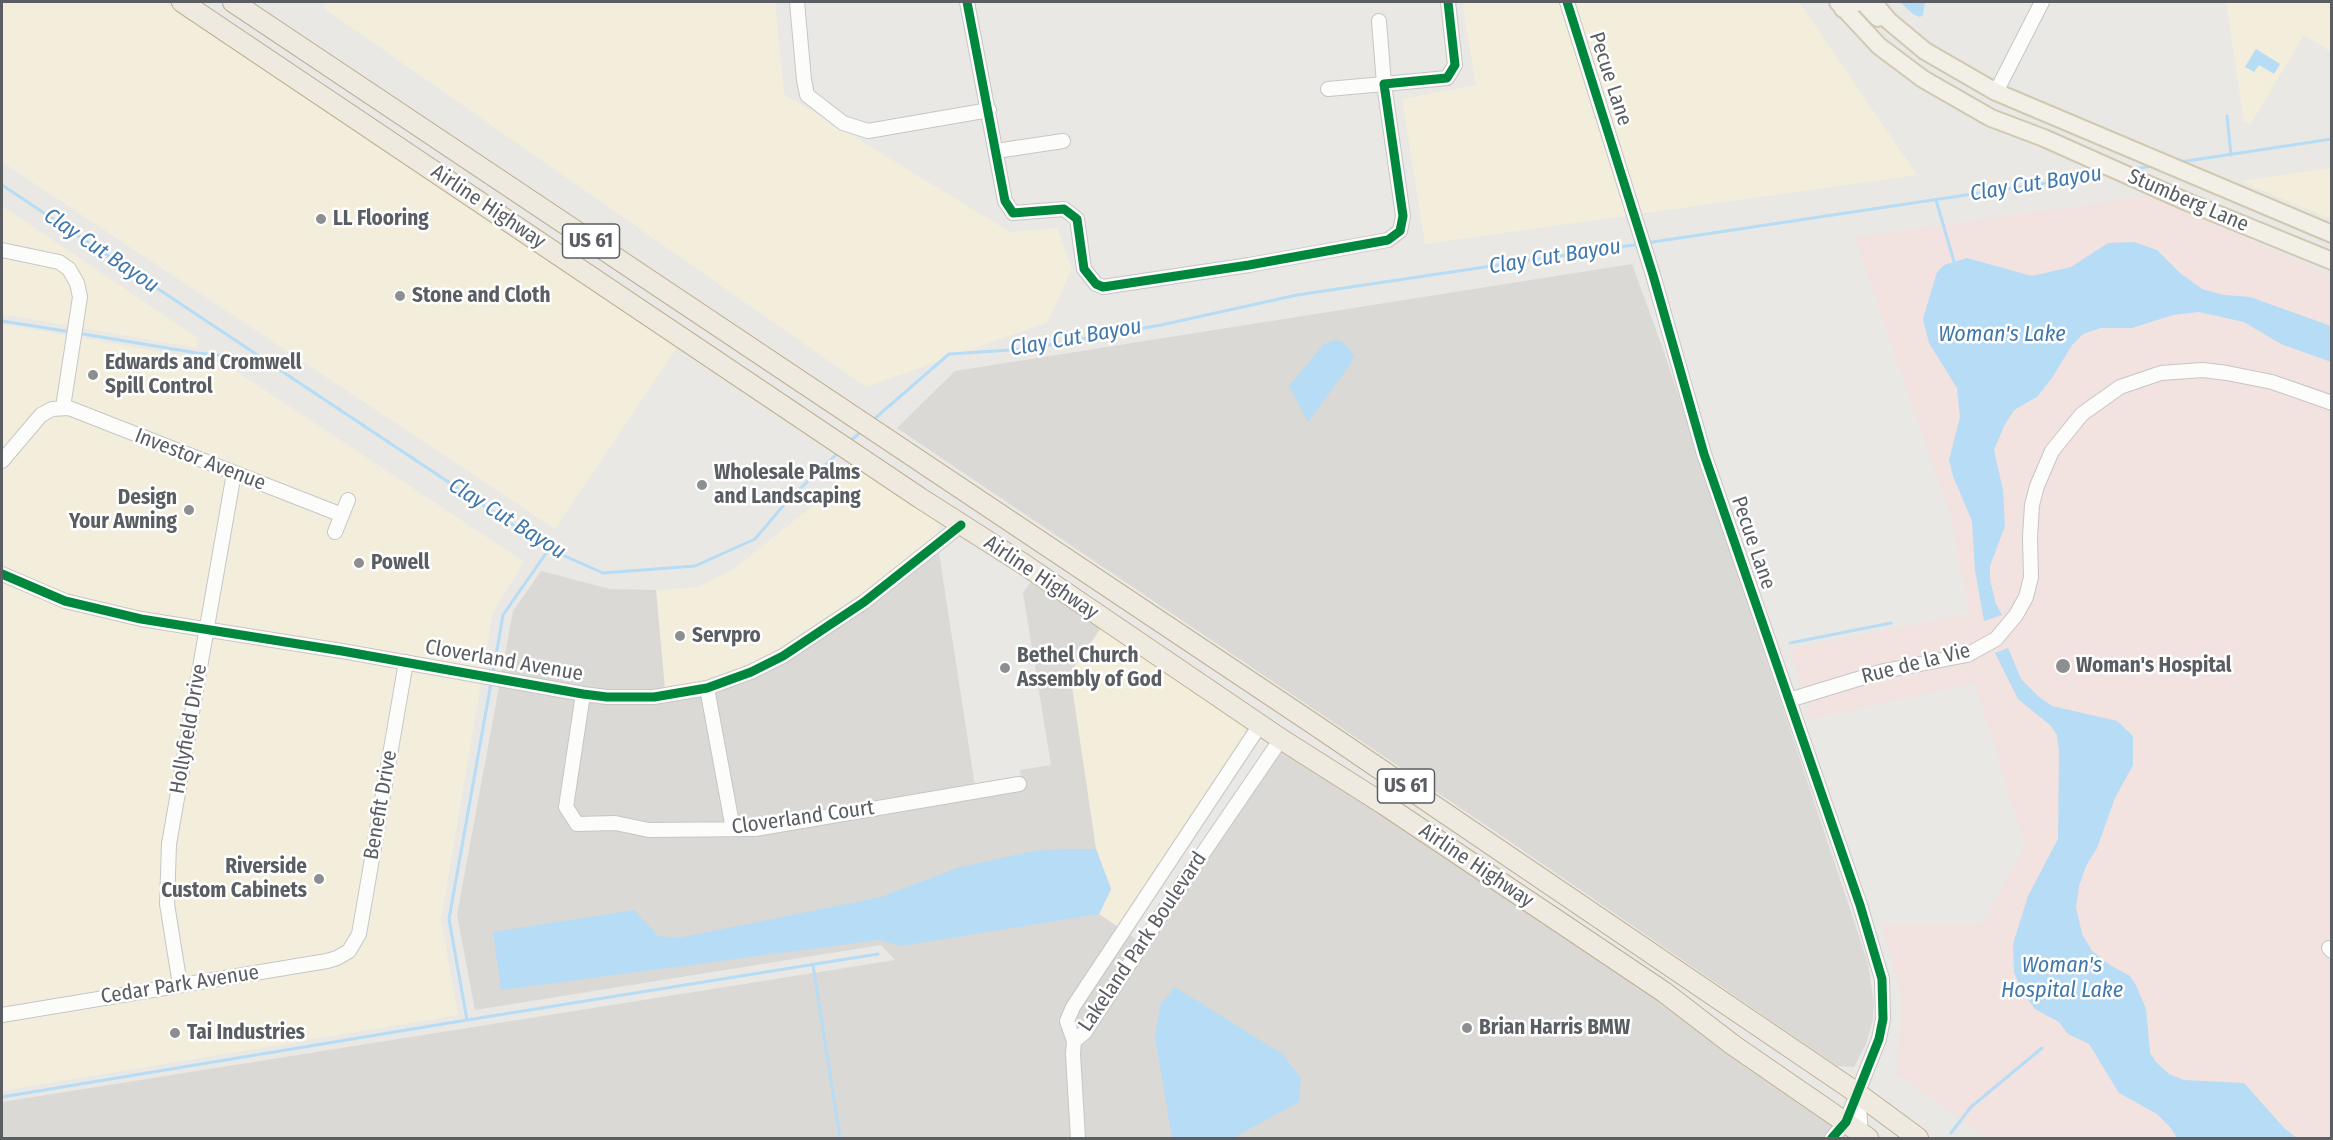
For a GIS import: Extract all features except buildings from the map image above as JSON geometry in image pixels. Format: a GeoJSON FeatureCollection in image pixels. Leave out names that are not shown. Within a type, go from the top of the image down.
{"type":"FeatureCollection","features":[{"type":"Feature","properties":{"kind":"highway","name":"Airline Highway"},"geometry":{"type":"LineString","coordinates":[[182,2],[809,423],[1025,565],[1260,725],[1385,805],[1664,992],[1733,1045],[1858,1133]]}},
{"type":"Feature","properties":{"kind":"highway","name":"Airline Highway"},"geometry":{"type":"LineString","coordinates":[[233,2],[1403,784],[1857,1093],[1918,1138]]}},
{"type":"Feature","properties":{"kind":"highway"},"geometry":{"type":"LineString","coordinates":[[288,73],[307,51]]}},
{"type":"Feature","properties":{"kind":"highway"},"geometry":{"type":"LineString","coordinates":[[486,206],[505,183]]}},
{"type":"Feature","properties":{"kind":"highway"},"geometry":{"type":"LineString","coordinates":[[658,321],[675,297]]}},
{"type":"Feature","properties":{"kind":"highway"},"geometry":{"type":"LineString","coordinates":[[962,525],[978,500]]}},
{"type":"Feature","properties":{"kind":"highway"},"geometry":{"type":"LineString","coordinates":[[1260,725],[1279,702]]}},
{"type":"Feature","properties":{"kind":"highway"},"geometry":{"type":"LineString","coordinates":[[1281,739],[1298,714]]}},
{"type":"Feature","properties":{"kind":"highway"},"geometry":{"type":"LineString","coordinates":[[1385,805],[1403,784]]}},
{"type":"Feature","properties":{"kind":"main road","name":"Stumberg Lane"},"geometry":{"type":"LineString","coordinates":[[1873,2],[1889,21],[1925,51],[1978,83],[2331,234]]}},
{"type":"Feature","properties":{"kind":"main road"},"geometry":{"type":"LineString","coordinates":[[1841,5],[1864,3],[1880,21],[1889,21]]}},
{"type":"Feature","properties":{"kind":"main road","name":"Stumberg Lane"},"geometry":{"type":"LineString","coordinates":[[1841,5],[1880,46],[1931,83],[1991,118],[2044,138],[2185,201],[2331,261]]}},
{"type":"Feature","properties":{"kind":"main road"},"geometry":{"type":"LineString","coordinates":[[1931,83],[1942,84],[1965,94],[1972,92],[1978,83]]}},
{"type":"Feature","properties":{"kind":"street"},"geometry":{"type":"LineString","coordinates":[[797,2],[807,95],[843,123],[868,131],[989,110]]}},
{"type":"Feature","properties":{"kind":"street"},"geometry":{"type":"LineString","coordinates":[[967,2],[1005,201],[1013,213],[1064,209],[1077,219],[1084,269],[1099,286],[1249,265],[1388,240],[1400,231],[1403,216],[1384,84],[1379,21]]}},
{"type":"Feature","properties":{"kind":"street"},"geometry":{"type":"LineString","coordinates":[[1328,89],[1447,78],[1455,65],[1448,2]]}},
{"type":"Feature","properties":{"kind":"street","name":"Pecue Lane"},"geometry":{"type":"LineString","coordinates":[[1567,2],[1653,275],[1704,454],[1857,897],[1882,979],[1883,1019],[1879,1039],[1857,1093],[1858,1133]]}},
{"type":"Feature","properties":{"kind":"street"},"geometry":{"type":"LineString","coordinates":[[1996,92],[2042,2]]}},
{"type":"Feature","properties":{"kind":"street"},"geometry":{"type":"LineString","coordinates":[[996,151],[1063,141]]}},
{"type":"Feature","properties":{"kind":"street"},"geometry":{"type":"LineString","coordinates":[[2,250],[51,259],[69,269],[80,291],[75,333],[61,407],[46,411],[38,418],[2,462]]}},
{"type":"Feature","properties":{"kind":"street","name":"Rue de la Vie"},"geometry":{"type":"LineString","coordinates":[[1789,700],[1884,671],[1967,655],[1995,639],[2016,615],[2028,588],[2031,577],[2032,505],[2052,450],[2082,414],[2121,387],[2161,373],[2203,370],[2272,382],[2331,403]]}},
{"type":"Feature","properties":{"kind":"street","name":"Investor Avenue"},"geometry":{"type":"LineString","coordinates":[[61,407],[342,515]]}},
{"type":"Feature","properties":{"kind":"street","name":"Hollyfield Drive"},"geometry":{"type":"LineString","coordinates":[[180,985],[167,904],[168,859],[234,473]]}},
{"type":"Feature","properties":{"kind":"street"},"geometry":{"type":"LineString","coordinates":[[335,532],[348,500]]}},
{"type":"Feature","properties":{"kind":"street","name":"Cloverland Avenue"},"geometry":{"type":"LineString","coordinates":[[2,574],[66,601],[141,619],[406,662],[583,694],[607,697],[654,697],[707,688],[751,672],[783,656],[864,602],[962,525]]}},
{"type":"Feature","properties":{"kind":"street","name":"Benefit Drive"},"geometry":{"type":"LineString","coordinates":[[353,946],[359,934],[406,662]]}},
{"type":"Feature","properties":{"kind":"street"},"geometry":{"type":"LineString","coordinates":[[707,688],[733,829]]}},
{"type":"Feature","properties":{"kind":"street","name":"Cloverland Court"},"geometry":{"type":"LineString","coordinates":[[583,694],[566,807],[577,824],[615,823],[649,830],[764,827],[1019,784]]}},
{"type":"Feature","properties":{"kind":"street","name":"Lakeland Park Boulevard"},"geometry":{"type":"LineString","coordinates":[[1260,725],[1083,992],[1067,1021],[1074,1041],[1085,1032],[1167,906],[1281,739]]}},
{"type":"Feature","properties":{"kind":"street"},"geometry":{"type":"LineString","coordinates":[[1225,778],[1245,793]]}},
{"type":"Feature","properties":{"kind":"street"},"geometry":{"type":"LineString","coordinates":[[1196,822],[1214,836]]}},
{"type":"Feature","properties":{"kind":"street"},"geometry":{"type":"LineString","coordinates":[[1149,893],[1167,906]]}},
{"type":"Feature","properties":{"kind":"street","name":"Cedar Park Avenue"},"geometry":{"type":"LineString","coordinates":[[2,1014],[327,961],[344,955],[353,946]]}},
{"type":"Feature","properties":{"kind":"street"},"geometry":{"type":"LineString","coordinates":[[1083,992],[1103,1005]]}},
{"type":"Feature","properties":{"kind":"street"},"geometry":{"type":"LineString","coordinates":[[1074,1041],[1078,1138]]}},
{"type":"Feature","properties":{"kind":"street"},"geometry":{"type":"LineString","coordinates":[[1832,1138],[1858,1133],[1857,1093]]}},
{"type":"Feature","properties":{"kind":"shaded area"},"geometry":{"type":"Polygon","coordinates":[[[2,2],[164,2],[678,346],[555,529],[2,162],[2,2]]]}},
{"type":"Feature","properties":{"kind":"shaded area"},"geometry":{"type":"Polygon","coordinates":[[[324,2],[775,2],[784,94],[1010,232],[1057,228],[1072,268],[1048,322],[866,387],[325,9],[324,2]]]}},
{"type":"Feature","properties":{"kind":"shaded area"},"geometry":{"type":"Polygon","coordinates":[[[1462,2],[1799,2],[1917,175],[1425,244],[1402,99],[1476,85],[1462,2]]]}},
{"type":"Feature","properties":{"kind":"shaded area"},"geometry":{"type":"Polygon","coordinates":[[[2226,2],[2331,2],[2331,52],[2304,35],[2250,125],[2244,121],[2226,2]]]}},
{"type":"Feature","properties":{"kind":"shaded area"},"geometry":{"type":"Polygon","coordinates":[[[2331,168],[2331,219],[2240,181],[2331,168]]]}},
{"type":"Feature","properties":{"kind":"shaded area","name":"Woman's Hospital"},"geometry":{"type":"Polygon","coordinates":[[[2150,196],[2331,276],[2331,1138],[1987,1138],[1896,1073],[1902,995],[1881,924],[1982,924],[2025,846],[1975,683],[1811,719],[1790,649],[1969,613],[1952,522],[1855,237],[2150,196]]]}},
{"type":"Feature","properties":{"kind":"shaded area"},"geometry":{"type":"Polygon","coordinates":[[[2,206],[198,338],[197,348],[2,314],[2,206]]]}},
{"type":"Feature","properties":{"kind":"shaded area"},"geometry":{"type":"Polygon","coordinates":[[[1632,264],[1663,349],[1868,963],[1874,1003],[1873,1020],[1866,1044],[1854,1067],[1837,1066],[1496,832],[897,428],[955,371],[1632,264]]]}},
{"type":"Feature","properties":{"kind":"shaded area"},"geometry":{"type":"Polygon","coordinates":[[[2,324],[224,363],[524,562],[493,612],[441,919],[458,1015],[2,1091],[2,324]]]}},
{"type":"Feature","properties":{"kind":"shaded area"},"geometry":{"type":"Polygon","coordinates":[[[852,462],[934,518],[938,525],[937,534],[930,547],[794,644],[732,675],[665,691],[656,590],[699,587],[735,568],[826,495],[852,462]]]}},
{"type":"Feature","properties":{"kind":"shaded area"},"geometry":{"type":"Polygon","coordinates":[[[939,553],[975,786],[1021,778],[1020,770],[1051,765],[1023,593],[1031,582],[1101,628],[1070,673],[1096,849],[1111,889],[1099,914],[1143,944],[1281,739],[1846,1122],[1832,1138],[2,1138],[2,1102],[895,960],[881,945],[475,1010],[457,915],[513,611],[541,571],[610,589],[656,590],[666,700],[701,695],[763,674],[812,644],[939,553]]]}},
{"type":"Feature","properties":{"kind":"shaded area"},"geometry":{"type":"Polygon","coordinates":[[[1101,628],[1236,718],[1244,727],[1245,735],[1118,927],[1099,914],[1110,888],[1096,849],[1070,673],[1101,628]]]}},
{"type":"Feature","properties":{"kind":"water"},"geometry":{"type":"Polygon","coordinates":[[[1900,2],[1925,2],[1923,15],[1920,17],[1913,14],[1900,2]]]}},
{"type":"Feature","properties":{"kind":"water"},"geometry":{"type":"Polygon","coordinates":[[[2256,49],[2280,64],[2274,74],[2259,65],[2254,72],[2245,67],[2256,49]]]}},
{"type":"Feature","properties":{"kind":"water","name":"Woman's Lake"},"geometry":{"type":"Polygon","coordinates":[[[2134,242],[2157,250],[2180,273],[2202,289],[2224,295],[2250,297],[2331,326],[2331,362],[2281,344],[2244,322],[2199,312],[2173,315],[2132,328],[2101,328],[2083,334],[2072,345],[2052,378],[2037,397],[2014,410],[1994,450],[2003,490],[2005,526],[1990,566],[1990,580],[1996,604],[2002,615],[1984,621],[1975,570],[1972,521],[1953,476],[1949,460],[1960,417],[1957,388],[1929,343],[1923,319],[1937,272],[1944,265],[1967,258],[2032,276],[2071,267],[2108,243],[2134,242]]]}},
{"type":"Feature","properties":{"kind":"water"},"geometry":{"type":"Polygon","coordinates":[[[1336,340],[1343,342],[1354,355],[1350,365],[1308,422],[1289,386],[1324,344],[1336,340]]]}},
{"type":"Feature","properties":{"kind":"water","name":"Woman's Hospital Lake"},"geometry":{"type":"Polygon","coordinates":[[[2008,648],[2021,679],[2039,697],[2052,706],[2117,721],[2133,736],[2133,765],[2115,798],[2097,848],[2086,866],[2079,886],[2076,907],[2082,934],[2092,951],[2110,965],[2130,976],[2136,985],[2146,1009],[2150,1053],[2169,1074],[2184,1080],[2244,1083],[2284,1128],[2297,1138],[2177,1138],[2157,1114],[2119,1093],[2089,1044],[2068,1034],[2059,1022],[2035,1009],[2022,991],[2014,972],[2013,944],[2028,896],[2058,839],[2059,752],[2057,735],[2051,726],[2018,699],[1995,653],[2008,648]]]}},
{"type":"Feature","properties":{"kind":"water"},"geometry":{"type":"Polygon","coordinates":[[[1096,849],[1111,889],[1099,914],[901,946],[879,940],[501,990],[493,932],[634,910],[658,936],[678,938],[881,897],[957,868],[1032,851],[1096,849]]]}},
{"type":"Feature","properties":{"kind":"water"},"geometry":{"type":"Polygon","coordinates":[[[1175,987],[1282,1054],[1301,1078],[1299,1102],[1233,1138],[1172,1138],[1155,1037],[1160,1005],[1175,987]]]}},
{"type":"Feature","properties":{"kind":"waterway"},"geometry":{"type":"LineString","coordinates":[[2227,116],[2231,155]]}},
{"type":"Feature","properties":{"kind":"waterway","name":"Clay Cut Bayou"},"geometry":{"type":"LineString","coordinates":[[2180,162],[2332,139]]}},
{"type":"Feature","properties":{"kind":"waterway","name":"Clay Cut Bayou"},"geometry":{"type":"LineString","coordinates":[[2133,169],[2153,166]]}},
{"type":"Feature","properties":{"kind":"waterway","name":"Clay Cut Bayou"},"geometry":{"type":"LineString","coordinates":[[1646,243],[2106,174]]}},
{"type":"Feature","properties":{"kind":"waterway","name":"Clay Cut Bayou"},"geometry":{"type":"LineString","coordinates":[[2,185],[549,549],[603,573],[695,566],[755,539],[788,500],[838,453]]}},
{"type":"Feature","properties":{"kind":"waterway"},"geometry":{"type":"LineString","coordinates":[[1936,200],[1955,265]]}},
{"type":"Feature","properties":{"kind":"waterway","name":"Clay Cut Bayou"},"geometry":{"type":"LineString","coordinates":[[873,420],[949,354],[1026,349],[1161,325],[1297,295],[1640,244]]}},
{"type":"Feature","properties":{"kind":"waterway"},"geometry":{"type":"LineString","coordinates":[[2,321],[71,332]]}},
{"type":"Feature","properties":{"kind":"waterway"},"geometry":{"type":"LineString","coordinates":[[77,333],[197,353],[261,359]]}},
{"type":"Feature","properties":{"kind":"waterway","name":"Clay Cut Bayou"},"geometry":{"type":"LineString","coordinates":[[849,442],[862,431]]}},
{"type":"Feature","properties":{"kind":"waterway"},"geometry":{"type":"LineString","coordinates":[[493,673],[503,615],[549,549]]}},
{"type":"Feature","properties":{"kind":"waterway"},"geometry":{"type":"LineString","coordinates":[[1790,643],[1891,623]]}},
{"type":"Feature","properties":{"kind":"waterway"},"geometry":{"type":"LineString","coordinates":[[2,1097],[467,1020],[449,919],[491,683]]}},
{"type":"Feature","properties":{"kind":"waterway"},"geometry":{"type":"LineString","coordinates":[[467,1020],[878,954]]}},
{"type":"Feature","properties":{"kind":"waterway"},"geometry":{"type":"LineString","coordinates":[[813,965],[840,1138]]}},
{"type":"Feature","properties":{"kind":"waterway"},"geometry":{"type":"LineString","coordinates":[[1951,1133],[1971,1107],[2042,1048]]}},
{"type":"Feature","properties":{"kind":"cycle path"},"geometry":{"type":"LineString","coordinates":[[967,2],[1005,201],[1013,213],[1064,209],[1077,219],[1084,269],[1096,284],[1103,287],[1249,265],[1388,240],[1400,231],[1403,216],[1384,84],[1447,78],[1455,65],[1448,2]]}},
{"type":"Feature","properties":{"kind":"cycle path"},"geometry":{"type":"LineString","coordinates":[[1567,2],[1653,275],[1704,454],[1860,905],[1882,979],[1883,1019],[1879,1039],[1846,1122],[1832,1138]]}},
{"type":"Feature","properties":{"kind":"cycle path"},"geometry":{"type":"LineString","coordinates":[[2,574],[65,601],[141,619],[342,651],[583,694],[607,697],[654,697],[707,688],[751,672],[783,656],[864,602],[961,525]]}},
{"type":"Feature","properties":{"kind":"place","name":"LL Flooring"},"geometry":{"type":"Point","coordinates":[321,219]}},
{"type":"Feature","properties":{"kind":"place","name":"Stone and Cloth"},"geometry":{"type":"Point","coordinates":[400,296]}},
{"type":"Feature","properties":{"kind":"place","name":"Edwards and Cromwell Spill Control"},"geometry":{"type":"Point","coordinates":[93,375]}},
{"type":"Feature","properties":{"kind":"place","name":"Wholesale Palms and Landscaping"},"geometry":{"type":"Point","coordinates":[702,485]}},
{"type":"Feature","properties":{"kind":"place","name":"Design Your Awning"},"geometry":{"type":"Point","coordinates":[189,510]}},
{"type":"Feature","properties":{"kind":"place","name":"Powell"},"geometry":{"type":"Point","coordinates":[359,563]}},
{"type":"Feature","properties":{"kind":"place","name":"Servpro"},"geometry":{"type":"Point","coordinates":[680,636]}},
{"type":"Feature","properties":{"kind":"place","name":"Woman's Hospital"},"geometry":{"type":"Point","coordinates":[2063,666]}},
{"type":"Feature","properties":{"kind":"place","name":"Bethel Church Assembly of God"},"geometry":{"type":"Point","coordinates":[1005,668]}},
{"type":"Feature","properties":{"kind":"place","name":"Riverside Custom Cabinets"},"geometry":{"type":"Point","coordinates":[319,879]}},
{"type":"Feature","properties":{"kind":"place","name":"Brian Harris BMW"},"geometry":{"type":"Point","coordinates":[1467,1028]}},
{"type":"Feature","properties":{"kind":"place","name":"Tai Industries"},"geometry":{"type":"Point","coordinates":[175,1033]}}]}
